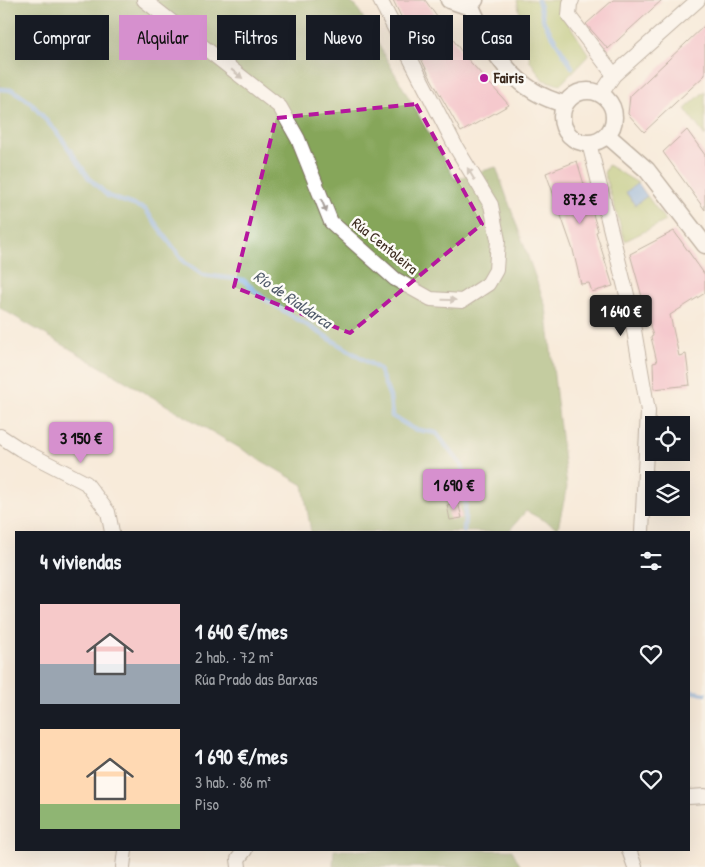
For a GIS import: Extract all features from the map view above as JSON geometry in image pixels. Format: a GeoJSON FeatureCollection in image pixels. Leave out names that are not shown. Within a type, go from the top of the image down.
{"type":"FeatureCollection","features":[{"type":"Feature","properties":{"kind":"street","name":"Rúa Centoleira"},"geometry":{"type":"LineString","coordinates":[[144,0],[280,107],[298,139],[330,222],[395,279],[432,299],[462,301],[488,284],[496,270],[498,240],[491,205],[457,148],[380,0]]}},
{"type":"Feature","properties":{"kind":"street"},"geometry":{"type":"LineString","coordinates":[[449,0],[458,5],[472,2],[482,34],[505,68],[522,84],[547,100],[565,104]]}},
{"type":"Feature","properties":{"kind":"street"},"geometry":{"type":"LineString","coordinates":[[572,0],[569,16],[614,75]]}},
{"type":"Feature","properties":{"kind":"street"},"geometry":{"type":"LineString","coordinates":[[601,94],[614,75],[698,0]]}},
{"type":"Feature","properties":{"kind":"street"},"geometry":{"type":"LineString","coordinates":[[593,91],[601,94],[613,108],[614,118],[607,135],[589,143],[580,141],[566,130],[562,122],[565,104],[577,93],[593,91]]}},
{"type":"Feature","properties":{"kind":"street"},"geometry":{"type":"LineString","coordinates":[[607,135],[647,170],[705,245]]}},
{"type":"Feature","properties":{"kind":"street"},"geometry":{"type":"LineString","coordinates":[[589,143],[630,306],[648,411],[642,531]]}},
{"type":"Feature","properties":{"kind":"street"},"geometry":{"type":"LineString","coordinates":[[0,436],[20,449],[86,483],[108,512],[112,531]]}},
{"type":"Feature","properties":{"kind":"street"},"geometry":{"type":"LineString","coordinates":[[690,797],[705,796]]}},
{"type":"Feature","properties":{"kind":"street"},"geometry":{"type":"LineString","coordinates":[[123,867],[125,851]]}},
{"type":"Feature","properties":{"kind":"street"},"geometry":{"type":"LineString","coordinates":[[239,867],[238,859],[244,851]]}},
{"type":"Feature","properties":{"kind":"street"},"geometry":{"type":"LineString","coordinates":[[629,851],[636,867]]}},
{"type":"Feature","properties":{"kind":"highlighted area"},"geometry":{"type":"Polygon","coordinates":[[[416,104],[482,224],[350,333],[234,287],[276,118],[416,104]]]}},
{"type":"Feature","properties":{"kind":"green space"},"geometry":{"type":"Polygon","coordinates":[[[0,0],[347,0],[357,7],[362,15],[306,15],[306,60],[380,60],[380,47],[455,179],[496,167],[546,307],[567,487],[558,528],[526,511],[509,531],[311,531],[303,485],[0,308],[0,0]]]}},
{"type":"Feature","properties":{"kind":"green space"},"geometry":{"type":"Polygon","coordinates":[[[517,0],[564,0],[560,10],[589,55],[560,85],[543,80],[530,61],[530,15],[520,15],[517,0]]]}},
{"type":"Feature","properties":{"kind":"green space"},"geometry":{"type":"Polygon","coordinates":[[[705,91],[705,136],[685,109],[705,91]]]}},
{"type":"Feature","properties":{"kind":"green space"},"geometry":{"type":"Polygon","coordinates":[[[608,165],[638,183],[626,193],[635,205],[647,196],[666,221],[625,241],[604,173],[608,165]]]}},
{"type":"Feature","properties":{"kind":"green space"},"geometry":{"type":"Polygon","coordinates":[[[334,851],[513,851],[521,867],[333,867],[334,851]]]}},
{"type":"Feature","properties":{"kind":"water"},"geometry":{"type":"Polygon","coordinates":[[[638,183],[647,196],[635,205],[626,192],[638,183]]]}},
{"type":"Feature","properties":{"kind":"building"},"geometry":{"type":"Polygon","coordinates":[[[393,0],[425,0],[436,15],[400,15],[393,0]]]}},
{"type":"Feature","properties":{"kind":"building"},"geometry":{"type":"Polygon","coordinates":[[[613,0],[662,0],[608,49],[586,24],[613,0]]]}},
{"type":"Feature","properties":{"kind":"building"},"geometry":{"type":"Polygon","coordinates":[[[705,25],[705,75],[644,132],[628,114],[630,96],[705,25]]]}},
{"type":"Feature","properties":{"kind":"building"},"geometry":{"type":"Polygon","coordinates":[[[453,39],[463,54],[463,60],[468,60],[509,105],[461,132],[422,60],[453,60],[453,39]]]}},
{"type":"Feature","properties":{"kind":"building"},"geometry":{"type":"Polygon","coordinates":[[[687,130],[705,155],[705,210],[663,152],[687,130]]]}},
{"type":"Feature","properties":{"kind":"building"},"geometry":{"type":"Polygon","coordinates":[[[577,161],[613,286],[592,292],[589,283],[581,284],[573,250],[546,173],[577,161]]]}},
{"type":"Feature","properties":{"kind":"building"},"geometry":{"type":"Polygon","coordinates":[[[674,231],[705,275],[705,293],[670,315],[679,356],[686,354],[690,385],[654,389],[653,363],[657,362],[651,337],[653,336],[630,254],[674,231]]]}},
{"type":"Feature","properties":{"kind":"building"},"geometry":{"type":"Polygon","coordinates":[[[458,502],[462,518],[450,520],[447,505],[458,502]]]}},
{"type":"Feature","properties":{"kind":"waterway"},"geometry":{"type":"LineString","coordinates":[[538,0],[544,22],[572,67]]}},
{"type":"Feature","properties":{"kind":"waterway","name":"Río de Rialdarca"},"geometry":{"type":"LineString","coordinates":[[0,89],[13,90],[31,103],[60,136],[89,178],[108,196],[145,209],[184,262],[203,275],[243,280],[263,298],[379,369],[390,397],[392,416],[414,429],[436,433],[462,466],[467,478],[464,531]]}},
{"type":"Feature","properties":{"kind":"waterway","name":"Río de Rialdarca"},"geometry":{"type":"LineString","coordinates":[[690,691],[705,694]]}},
{"type":"Feature","properties":{"kind":"place","name":"Fairis"},"geometry":{"type":"Point","coordinates":[484,78]}}]}
